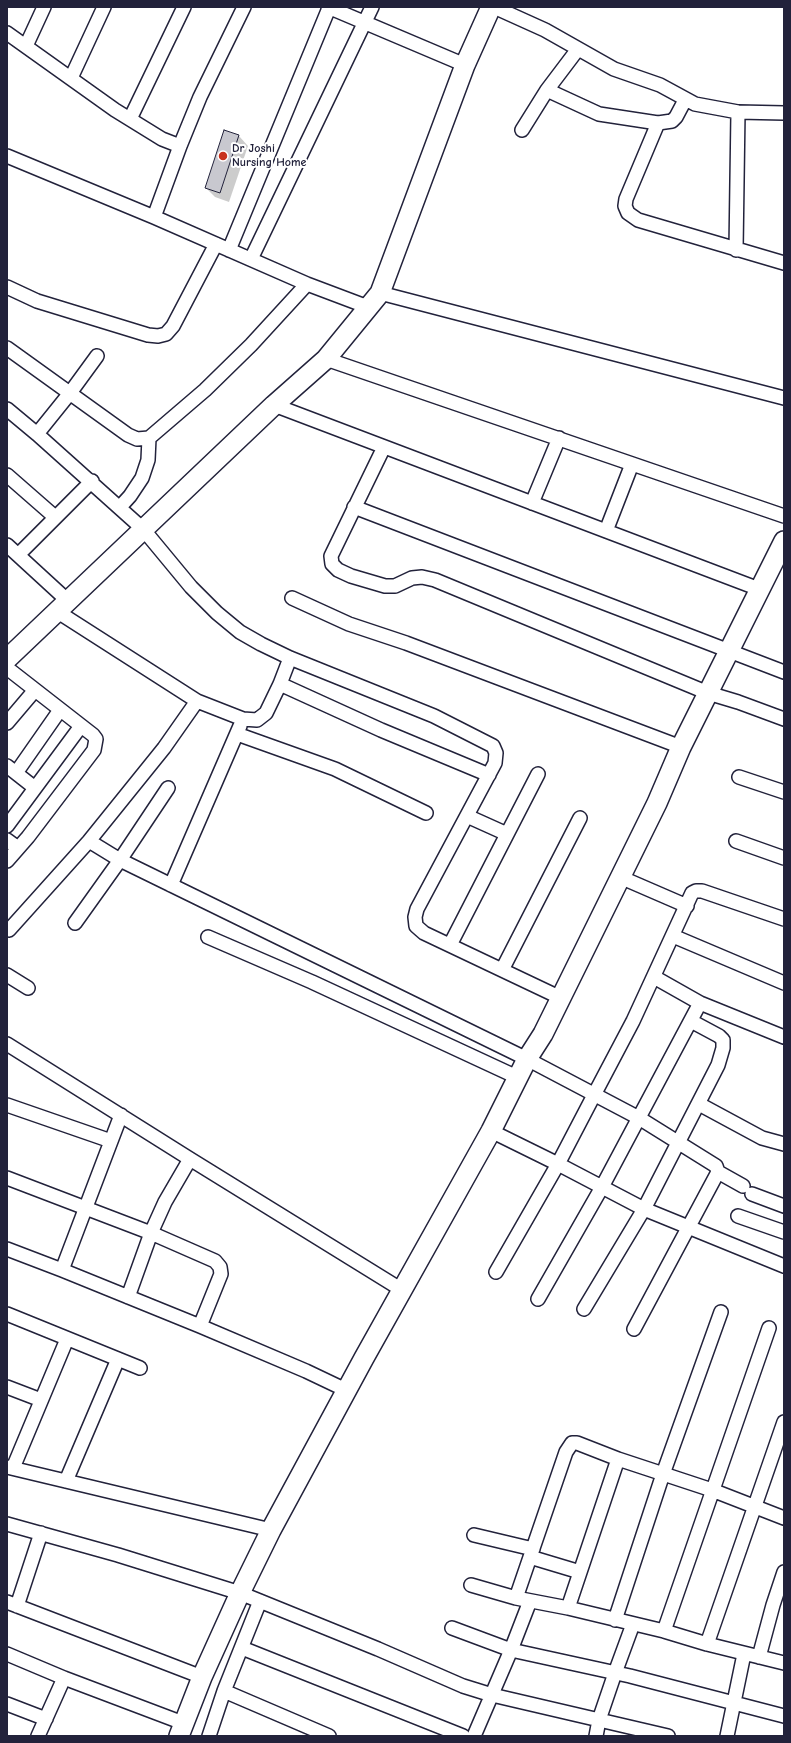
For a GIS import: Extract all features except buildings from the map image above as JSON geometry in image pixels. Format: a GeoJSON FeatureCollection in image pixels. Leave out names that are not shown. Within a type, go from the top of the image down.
{"type":"FeatureCollection","features":[{"type":"Feature","properties":{"kind":"main road"},"geometry":{"type":"LineString","coordinates":[[7,659],[143,529],[326,359],[380,293],[466,65],[491,7]]}},
{"type":"Feature","properties":{"kind":"main road"},"geometry":{"type":"LineString","coordinates":[[181,1730],[202,1677],[240,1593],[271,1530],[402,1290],[491,1132],[519,1078],[527,1059],[543,1034],[657,803],[681,747],[759,588],[784,541]]}},
{"type":"Feature","properties":{"kind":"street"},"geometry":{"type":"LineString","coordinates":[[26,46],[44,7]]}},
{"type":"Feature","properties":{"kind":"street"},"geometry":{"type":"LineString","coordinates":[[71,78],[104,7]]}},
{"type":"Feature","properties":{"kind":"street"},"geometry":{"type":"LineString","coordinates":[[130,119],[184,7]]}},
{"type":"Feature","properties":{"kind":"street"},"geometry":{"type":"LineString","coordinates":[[154,216],[200,97],[244,7]]}},
{"type":"Feature","properties":{"kind":"street"},"geometry":{"type":"LineString","coordinates":[[250,259],[372,7]]}},
{"type":"Feature","properties":{"kind":"street"},"geometry":{"type":"LineString","coordinates":[[494,7],[545,30],[614,69],[660,85],[685,100],[695,104],[738,112],[784,113]]}},
{"type":"Feature","properties":{"kind":"street"},"geometry":{"type":"LineString","coordinates":[[229,250],[335,9],[466,65]]}},
{"type":"Feature","properties":{"kind":"street"},"geometry":{"type":"LineString","coordinates":[[7,33],[130,119],[162,139],[180,146]]}},
{"type":"Feature","properties":{"kind":"street"},"geometry":{"type":"LineString","coordinates":[[522,130],[547,90],[578,49]]}},
{"type":"Feature","properties":{"kind":"street"},"geometry":{"type":"LineString","coordinates":[[547,90],[599,114],[658,123],[672,121],[676,117],[685,100]]}},
{"type":"Feature","properties":{"kind":"street"},"geometry":{"type":"LineString","coordinates":[[736,250],[738,112]]}},
{"type":"Feature","properties":{"kind":"street"},"geometry":{"type":"LineString","coordinates":[[658,123],[626,200],[625,206],[628,213],[638,220],[784,263]]}},
{"type":"Feature","properties":{"kind":"street"},"geometry":{"type":"LineString","coordinates":[[7,156],[154,216],[307,284],[368,307]]}},
{"type":"Feature","properties":{"kind":"street"},"geometry":{"type":"LineString","coordinates":[[7,287],[37,301],[148,335],[158,336],[166,334],[173,326],[216,244]]}},
{"type":"Feature","properties":{"kind":"street"},"geometry":{"type":"LineString","coordinates":[[7,348],[128,435],[137,439],[149,438],[205,390],[251,345],[307,284]]}},
{"type":"Feature","properties":{"kind":"street"},"geometry":{"type":"LineString","coordinates":[[380,293],[784,398]]}},
{"type":"Feature","properties":{"kind":"street"},"geometry":{"type":"LineString","coordinates":[[38,434],[97,356]]}},
{"type":"Feature","properties":{"kind":"street"},"geometry":{"type":"LineString","coordinates":[[326,359],[784,516]]}},
{"type":"Feature","properties":{"kind":"street"},"geometry":{"type":"LineString","coordinates":[[274,406],[759,588]]}},
{"type":"Feature","properties":{"kind":"street"},"geometry":{"type":"LineString","coordinates":[[7,409],[92,481],[143,529],[190,587],[216,613],[240,632],[290,658],[434,716],[493,746],[496,753],[495,763],[417,909],[415,917],[416,926],[424,933],[561,998]]}},
{"type":"Feature","properties":{"kind":"street"},"geometry":{"type":"LineString","coordinates":[[120,507],[130,496],[142,478],[148,460],[149,438]]}},
{"type":"Feature","properties":{"kind":"street"},"geometry":{"type":"LineString","coordinates":[[532,503],[559,438]]}},
{"type":"Feature","properties":{"kind":"street"},"geometry":{"type":"LineString","coordinates":[[384,447],[331,556],[332,564],[338,570],[350,576],[385,586],[395,586],[412,578],[422,577],[435,580],[708,693],[784,719]]}},
{"type":"Feature","properties":{"kind":"street"},"geometry":{"type":"LineString","coordinates":[[606,531],[632,464]]}},
{"type":"Feature","properties":{"kind":"street"},"geometry":{"type":"LineString","coordinates":[[7,475],[55,518]]}},
{"type":"Feature","properties":{"kind":"street"},"geometry":{"type":"LineString","coordinates":[[19,554],[92,481]]}},
{"type":"Feature","properties":{"kind":"street"},"geometry":{"type":"LineString","coordinates":[[354,508],[784,672]]}},
{"type":"Feature","properties":{"kind":"street"},"geometry":{"type":"LineString","coordinates":[[7,545],[19,554],[63,606],[197,701],[243,719],[257,720],[266,713],[280,684],[290,658]]}},
{"type":"Feature","properties":{"kind":"street"},"geometry":{"type":"LineString","coordinates":[[292,598],[349,624],[406,643],[681,747]]}},
{"type":"Feature","properties":{"kind":"street"},"geometry":{"type":"LineString","coordinates":[[7,668],[96,739],[94,750],[7,861]]}},
{"type":"Feature","properties":{"kind":"street"},"geometry":{"type":"LineString","coordinates":[[280,684],[381,730],[489,775]]}},
{"type":"Feature","properties":{"kind":"street"},"geometry":{"type":"LineString","coordinates":[[7,723],[35,690]]}},
{"type":"Feature","properties":{"kind":"street"},"geometry":{"type":"LineString","coordinates":[[9,930],[89,841],[164,748],[197,701]]}},
{"type":"Feature","properties":{"kind":"street"},"geometry":{"type":"LineString","coordinates":[[35,788],[12,769],[60,710]]}},
{"type":"Feature","properties":{"kind":"street"},"geometry":{"type":"LineString","coordinates":[[171,885],[243,719]]}},
{"type":"Feature","properties":{"kind":"street"},"geometry":{"type":"LineString","coordinates":[[7,826],[81,726]]}},
{"type":"Feature","properties":{"kind":"street"},"geometry":{"type":"LineString","coordinates":[[237,734],[335,769],[426,813]]}},
{"type":"Feature","properties":{"kind":"street"},"geometry":{"type":"LineString","coordinates":[[450,945],[538,774]]}},
{"type":"Feature","properties":{"kind":"street"},"geometry":{"type":"LineString","coordinates":[[739,777],[784,792]]}},
{"type":"Feature","properties":{"kind":"street"},"geometry":{"type":"LineString","coordinates":[[75,923],[120,860],[168,788]]}},
{"type":"Feature","properties":{"kind":"street"},"geometry":{"type":"LineString","coordinates":[[467,816],[507,834]]}},
{"type":"Feature","properties":{"kind":"street"},"geometry":{"type":"LineString","coordinates":[[502,970],[580,818]]}},
{"type":"Feature","properties":{"kind":"street"},"geometry":{"type":"LineString","coordinates":[[7,840],[18,848]]}},
{"type":"Feature","properties":{"kind":"street"},"geometry":{"type":"LineString","coordinates":[[89,841],[120,860],[527,1059],[594,1096],[639,1118],[716,1166],[718,1172],[747,1190],[784,1206]]}},
{"type":"Feature","properties":{"kind":"street"},"geometry":{"type":"LineString","coordinates":[[736,841],[784,858]]}},
{"type":"Feature","properties":{"kind":"street"},"geometry":{"type":"LineString","coordinates":[[620,878],[687,906]]}},
{"type":"Feature","properties":{"kind":"street"},"geometry":{"type":"LineString","coordinates":[[496,1272],[558,1164],[594,1096],[654,977],[692,893],[702,891],[784,919]]}},
{"type":"Feature","properties":{"kind":"street"},"geometry":{"type":"LineString","coordinates":[[673,936],[784,983]]}},
{"type":"Feature","properties":{"kind":"street"},"geometry":{"type":"LineString","coordinates":[[208,937],[312,982],[519,1078]]}},
{"type":"Feature","properties":{"kind":"street"},"geometry":{"type":"LineString","coordinates":[[7,975],[28,988]]}},
{"type":"Feature","properties":{"kind":"street"},"geometry":{"type":"LineString","coordinates":[[654,977],[700,1003],[784,1036]]}},
{"type":"Feature","properties":{"kind":"street"},"geometry":{"type":"LineString","coordinates":[[538,1299],[602,1187],[700,1003]]}},
{"type":"Feature","properties":{"kind":"street"},"geometry":{"type":"LineString","coordinates":[[584,1309],[644,1209],[718,1066],[723,1048],[722,1040],[718,1036],[691,1021]]}},
{"type":"Feature","properties":{"kind":"street"},"geometry":{"type":"LineString","coordinates":[[7,1044],[402,1290]]}},
{"type":"Feature","properties":{"kind":"street"},"geometry":{"type":"LineString","coordinates":[[698,1104],[762,1138],[784,1144]]}},
{"type":"Feature","properties":{"kind":"street"},"geometry":{"type":"LineString","coordinates":[[8,1109],[111,1141]]}},
{"type":"Feature","properties":{"kind":"street"},"geometry":{"type":"LineString","coordinates":[[62,1270],[121,1115]]}},
{"type":"Feature","properties":{"kind":"street"},"geometry":{"type":"LineString","coordinates":[[491,1132],[558,1164],[644,1209],[784,1266]]}},
{"type":"Feature","properties":{"kind":"street"},"geometry":{"type":"LineString","coordinates":[[128,1296],[151,1233],[165,1202],[190,1159]]}},
{"type":"Feature","properties":{"kind":"street"},"geometry":{"type":"LineString","coordinates":[[634,1329],[718,1172]]}},
{"type":"Feature","properties":{"kind":"street"},"geometry":{"type":"LineString","coordinates":[[7,1178],[151,1233],[215,1261],[220,1267],[221,1274],[200,1326]]}},
{"type":"Feature","properties":{"kind":"street"},"geometry":{"type":"LineString","coordinates":[[738,1216],[784,1232]]}},
{"type":"Feature","properties":{"kind":"street"},"geometry":{"type":"LineString","coordinates":[[7,1249],[128,1296],[348,1391]]}},
{"type":"Feature","properties":{"kind":"street"},"geometry":{"type":"LineString","coordinates":[[615,1620],[663,1474],[721,1312]]}},
{"type":"Feature","properties":{"kind":"street"},"geometry":{"type":"LineString","coordinates":[[7,1314],[140,1368]]}},
{"type":"Feature","properties":{"kind":"street"},"geometry":{"type":"LineString","coordinates":[[664,1631],[712,1490],[744,1404],[769,1328]]}},
{"type":"Feature","properties":{"kind":"street"},"geometry":{"type":"LineString","coordinates":[[67,1339],[10,1468],[271,1530]]}},
{"type":"Feature","properties":{"kind":"street"},"geometry":{"type":"LineString","coordinates":[[66,1481],[118,1359]]}},
{"type":"Feature","properties":{"kind":"street"},"geometry":{"type":"LineString","coordinates":[[7,1387],[41,1400]]}},
{"type":"Feature","properties":{"kind":"street"},"geometry":{"type":"LineString","coordinates":[[707,1644],[784,1422]]}},
{"type":"Feature","properties":{"kind":"street"},"geometry":{"type":"LineString","coordinates":[[516,1598],[566,1452],[572,1443],[577,1443],[712,1490],[754,1508],[784,1518]]}},
{"type":"Feature","properties":{"kind":"street"},"geometry":{"type":"LineString","coordinates":[[568,1608],[618,1458]]}},
{"type":"Feature","properties":{"kind":"street"},"geometry":{"type":"LineString","coordinates":[[7,1524],[118,1554],[240,1593],[378,1649],[450,1681],[492,1695],[668,1736]]}},
{"type":"Feature","properties":{"kind":"street"},"geometry":{"type":"LineString","coordinates":[[41,1533],[12,1604],[202,1677]]}},
{"type":"Feature","properties":{"kind":"street"},"geometry":{"type":"LineString","coordinates":[[474,1535],[531,1553],[580,1572]]}},
{"type":"Feature","properties":{"kind":"street"},"geometry":{"type":"LineString","coordinates":[[759,1657],[773,1605],[784,1572]]}},
{"type":"Feature","properties":{"kind":"street"},"geometry":{"type":"LineString","coordinates":[[471,1585],[516,1598],[568,1608],[664,1631],[744,1654],[784,1663]]}},
{"type":"Feature","properties":{"kind":"street"},"geometry":{"type":"LineString","coordinates":[[209,1736],[224,1691],[260,1601]]}},
{"type":"Feature","properties":{"kind":"street"},"geometry":{"type":"LineString","coordinates":[[474,1736],[511,1650],[530,1601]]}},
{"type":"Feature","properties":{"kind":"street"},"geometry":{"type":"LineString","coordinates":[[596,1736],[599,1720],[633,1624]]}},
{"type":"Feature","properties":{"kind":"street"},"geometry":{"type":"LineString","coordinates":[[452,1628],[511,1650],[615,1673],[784,1716]]}},
{"type":"Feature","properties":{"kind":"street"},"geometry":{"type":"LineString","coordinates":[[242,1648],[463,1736]]}},
{"type":"Feature","properties":{"kind":"street"},"geometry":{"type":"LineString","coordinates":[[7,1654],[181,1730]]}},
{"type":"Feature","properties":{"kind":"street"},"geometry":{"type":"LineString","coordinates":[[727,1736],[744,1654]]}},
{"type":"Feature","properties":{"kind":"street"},"geometry":{"type":"LineString","coordinates":[[38,1736],[64,1678]]}},
{"type":"Feature","properties":{"kind":"street"},"geometry":{"type":"LineString","coordinates":[[224,1691],[329,1736]]}},
{"type":"Feature","properties":{"kind":"street"},"geometry":{"type":"LineString","coordinates":[[7,1704],[46,1719]]}},
{"type":"Feature","properties":{"kind":"place","name":"Dr Joshi Nursing Home"},"geometry":{"type":"Point","coordinates":[223,156]}}]}
